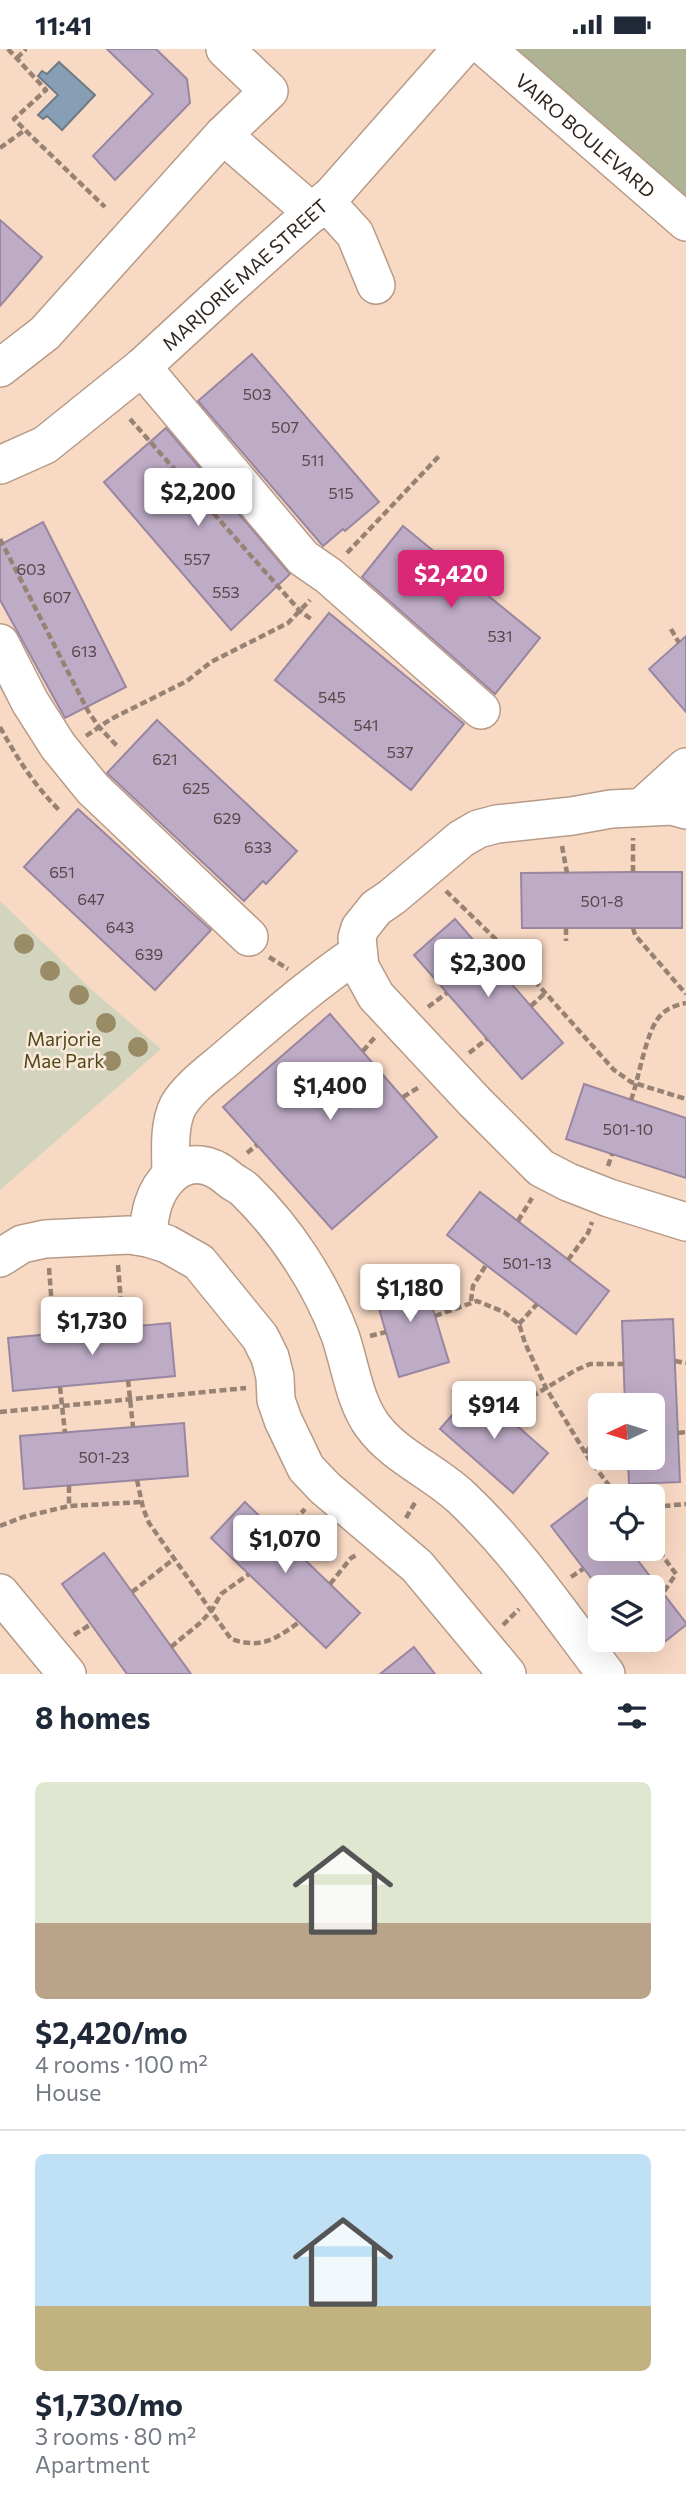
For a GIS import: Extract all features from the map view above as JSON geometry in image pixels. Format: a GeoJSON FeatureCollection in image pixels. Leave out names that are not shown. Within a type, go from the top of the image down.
{"type":"FeatureCollection","features":[{"type":"Feature","properties":{"kind":"street"},"geometry":{"type":"LineString","coordinates":[[0,368],[45,333],[223,135],[269,91],[225,49]]}},
{"type":"Feature","properties":{"kind":"street","name":"MARJORIE MAE STREET"},"geometry":{"type":"LineString","coordinates":[[0,465],[45,446],[142,367],[319,207],[461,49]]}},
{"type":"Feature","properties":{"kind":"street","name":"VAIRO BOULEVARD"},"geometry":{"type":"LineString","coordinates":[[487,49],[686,222]]}},
{"type":"Feature","properties":{"kind":"street"},"geometry":{"type":"LineString","coordinates":[[223,135],[355,234],[376,285]]}},
{"type":"Feature","properties":{"kind":"street"},"geometry":{"type":"LineString","coordinates":[[142,367],[303,558],[329,576],[481,710]]}},
{"type":"Feature","properties":{"kind":"street"},"geometry":{"type":"LineString","coordinates":[[0,643],[30,702],[58,745],[93,789],[248,937]]}},
{"type":"Feature","properties":{"kind":"street"},"geometry":{"type":"LineString","coordinates":[[643,806],[686,767]]}},
{"type":"Feature","properties":{"kind":"street"},"geometry":{"type":"LineString","coordinates":[[686,810],[672,806],[643,806],[527,820],[478,829],[461,839],[368,917],[357,938],[360,967],[376,996],[483,1111],[541,1168],[609,1198],[686,1222]]}},
{"type":"Feature","properties":{"kind":"street"},"geometry":{"type":"LineString","coordinates":[[172,1175],[172,1124],[179,1105],[201,1081],[314,986],[358,953]]}},
{"type":"Feature","properties":{"kind":"street"},"geometry":{"type":"LineString","coordinates":[[132,1237],[172,1175],[182,1167],[203,1164],[224,1174],[242,1188],[273,1222],[306,1265],[320,1290],[372,1425],[388,1442],[461,1497],[529,1572],[606,1674]]}},
{"type":"Feature","properties":{"kind":"street"},"geometry":{"type":"LineString","coordinates":[[0,1258],[22,1244],[45,1239],[132,1237],[167,1244],[199,1262],[260,1337],[272,1366],[279,1410],[292,1443],[306,1468],[325,1488],[417,1566],[507,1674]]}},
{"type":"Feature","properties":{"kind":"street"},"geometry":{"type":"LineString","coordinates":[[0,1593],[67,1674]]}},
{"type":"Feature","properties":{"kind":"path"},"geometry":{"type":"LineString","coordinates":[[8,49],[46,90],[14,119],[105,207]]}},
{"type":"Feature","properties":{"kind":"path"},"geometry":{"type":"LineString","coordinates":[[17,58],[26,49]]}},
{"type":"Feature","properties":{"kind":"path"},"geometry":{"type":"LineString","coordinates":[[0,148],[25,130]]}},
{"type":"Feature","properties":{"kind":"path"},"geometry":{"type":"LineString","coordinates":[[130,419],[299,610],[311,619]]}},
{"type":"Feature","properties":{"kind":"path"},"geometry":{"type":"LineString","coordinates":[[339,561],[442,454]]}},
{"type":"Feature","properties":{"kind":"path"},"geometry":{"type":"LineString","coordinates":[[0,539],[88,711],[119,748]]}},
{"type":"Feature","properties":{"kind":"path"},"geometry":{"type":"LineString","coordinates":[[79,740],[187,681],[211,662],[288,623],[317,593]]}},
{"type":"Feature","properties":{"kind":"path"},"geometry":{"type":"LineString","coordinates":[[671,629],[679,643]]}},
{"type":"Feature","properties":{"kind":"path"},"geometry":{"type":"LineString","coordinates":[[0,727],[37,788],[59,810]]}},
{"type":"Feature","properties":{"kind":"path"},"geometry":{"type":"LineString","coordinates":[[424,871],[500,944],[614,1070],[637,1085],[686,1099]]}},
{"type":"Feature","properties":{"kind":"path"},"geometry":{"type":"LineString","coordinates":[[566,928],[566,941]]}},
{"type":"Feature","properties":{"kind":"path"},"geometry":{"type":"LineString","coordinates":[[633,928],[635,935],[686,994]]}},
{"type":"Feature","properties":{"kind":"path"},"geometry":{"type":"LineString","coordinates":[[248,937],[263,953],[314,986]]}},
{"type":"Feature","properties":{"kind":"path"},"geometry":{"type":"LineString","coordinates":[[487,956],[500,944]]}},
{"type":"Feature","properties":{"kind":"path"},"geometry":{"type":"LineString","coordinates":[[531,1006],[545,993]]}},
{"type":"Feature","properties":{"kind":"path"},"geometry":{"type":"LineString","coordinates":[[631,1100],[660,1015],[674,1006],[686,1003]]}},
{"type":"Feature","properties":{"kind":"path"},"geometry":{"type":"LineString","coordinates":[[123,1327],[132,1237]]}},
{"type":"Feature","properties":{"kind":"path"},"geometry":{"type":"LineString","coordinates":[[45,1239],[54,1334]]}},
{"type":"Feature","properties":{"kind":"path"},"geometry":{"type":"LineString","coordinates":[[471,1301],[474,1286],[486,1265]]}},
{"type":"Feature","properties":{"kind":"path"},"geometry":{"type":"LineString","coordinates":[[435,1316],[477,1301],[504,1312],[519,1324],[546,1388],[585,1453],[608,1484]]}},
{"type":"Feature","properties":{"kind":"path"},"geometry":{"type":"LineString","coordinates":[[519,1324],[537,1304]]}},
{"type":"Feature","properties":{"kind":"path"},"geometry":{"type":"LineString","coordinates":[[342,1342],[386,1332]]}},
{"type":"Feature","properties":{"kind":"path"},"geometry":{"type":"LineString","coordinates":[[675,1361],[686,1363]]}},
{"type":"Feature","properties":{"kind":"path"},"geometry":{"type":"LineString","coordinates":[[513,1422],[530,1397],[590,1364],[624,1364]]}},
{"type":"Feature","properties":{"kind":"path"},"geometry":{"type":"LineString","coordinates":[[0,1412],[256,1387],[272,1366]]}},
{"type":"Feature","properties":{"kind":"path"},"geometry":{"type":"LineString","coordinates":[[128,1380],[133,1427]]}},
{"type":"Feature","properties":{"kind":"path"},"geometry":{"type":"LineString","coordinates":[[60,1387],[65,1433]]}},
{"type":"Feature","properties":{"kind":"path"},"geometry":{"type":"LineString","coordinates":[[678,1433],[686,1432]]}},
{"type":"Feature","properties":{"kind":"path"},"geometry":{"type":"LineString","coordinates":[[585,1453],[588,1449]]}},
{"type":"Feature","properties":{"kind":"path"},"geometry":{"type":"LineString","coordinates":[[137,1480],[149,1523],[231,1639],[246,1644],[261,1643],[279,1637],[299,1622]]}},
{"type":"Feature","properties":{"kind":"path"},"geometry":{"type":"LineString","coordinates":[[69,1486],[69,1506]]}},
{"type":"Feature","properties":{"kind":"path"},"geometry":{"type":"LineString","coordinates":[[0,1526],[23,1517],[69,1506],[142,1502]]}},
{"type":"Feature","properties":{"kind":"path"},"geometry":{"type":"LineString","coordinates":[[665,1506],[686,1504]]}},
{"type":"Feature","properties":{"kind":"path"},"geometry":{"type":"LineString","coordinates":[[132,1592],[175,1558]]}},
{"type":"Feature","properties":{"kind":"path"},"geometry":{"type":"LineString","coordinates":[[665,1559],[676,1574],[665,1590]]}},
{"type":"Feature","properties":{"kind":"path"},"geometry":{"type":"LineString","coordinates":[[483,1645],[520,1608],[543,1591],[583,1569]]}},
{"type":"Feature","properties":{"kind":"path"},"geometry":{"type":"LineString","coordinates":[[171,1647],[212,1611],[221,1594],[249,1574]]}},
{"type":"Feature","properties":{"kind":"green space"},"geometry":{"type":"Polygon","coordinates":[[[481,49],[686,49],[686,230],[481,49]]]}},
{"type":"Feature","properties":{"kind":"green space","name":"Marjorie Mae Park"},"geometry":{"type":"Polygon","coordinates":[[[0,901],[93,991],[161,1049],[0,1190],[0,901]]]}},
{"type":"Feature","properties":{"kind":"water"},"geometry":{"type":"Polygon","coordinates":[[[59,62],[95,95],[62,130],[47,116],[43,119],[38,115],[58,95],[38,76],[42,71],[47,74],[59,62]]]}},
{"type":"Feature","properties":{"kind":"building"},"geometry":{"type":"Polygon","coordinates":[[[107,49],[156,49],[187,79],[190,103],[115,180],[93,156],[153,94],[107,49]]]}},
{"type":"Feature","properties":{"kind":"building"},"geometry":{"type":"Polygon","coordinates":[[[0,220],[42,257],[0,306],[0,220]]]}},
{"type":"Feature","properties":{"kind":"building"},"geometry":{"type":"Polygon","coordinates":[[[252,354],[379,502],[323,546],[198,401],[252,354]]]}},
{"type":"Feature","properties":{"kind":"building"},"geometry":{"type":"Polygon","coordinates":[[[166,428],[290,574],[231,630],[104,482],[166,428]]]}},
{"type":"Feature","properties":{"kind":"building"},"geometry":{"type":"Polygon","coordinates":[[[43,522],[126,687],[65,718],[0,600],[0,545],[43,522]]]}},
{"type":"Feature","properties":{"kind":"building"},"geometry":{"type":"Polygon","coordinates":[[[403,526],[540,638],[495,694],[362,577],[403,526]]]}},
{"type":"Feature","properties":{"kind":"building"},"geometry":{"type":"Polygon","coordinates":[[[329,613],[464,724],[411,790],[275,680],[329,613]]]}},
{"type":"Feature","properties":{"kind":"building"},"geometry":{"type":"Polygon","coordinates":[[[686,636],[686,712],[649,669],[686,636]]]}},
{"type":"Feature","properties":{"kind":"building"},"geometry":{"type":"Polygon","coordinates":[[[157,720],[297,851],[266,884],[263,881],[244,901],[107,773],[157,720]]]}},
{"type":"Feature","properties":{"kind":"building"},"geometry":{"type":"Polygon","coordinates":[[[78,809],[211,930],[155,990],[24,867],[78,809]]]}},
{"type":"Feature","properties":{"kind":"building"},"geometry":{"type":"Polygon","coordinates":[[[682,872],[682,928],[522,928],[521,873],[682,872]]]}},
{"type":"Feature","properties":{"kind":"building"},"geometry":{"type":"Polygon","coordinates":[[[455,919],[563,1043],[522,1079],[414,955],[455,919]]]}},
{"type":"Feature","properties":{"kind":"building"},"geometry":{"type":"Polygon","coordinates":[[[330,1014],[437,1137],[332,1229],[223,1107],[330,1014]]]}},
{"type":"Feature","properties":{"kind":"building"},"geometry":{"type":"Polygon","coordinates":[[[584,1084],[686,1118],[686,1178],[566,1139],[584,1084]]]}},
{"type":"Feature","properties":{"kind":"building"},"geometry":{"type":"Polygon","coordinates":[[[480,1192],[609,1291],[576,1334],[447,1235],[480,1192]]]}},
{"type":"Feature","properties":{"kind":"building"},"geometry":{"type":"Polygon","coordinates":[[[421,1270],[449,1362],[399,1377],[372,1285],[421,1270]]]}},
{"type":"Feature","properties":{"kind":"building"},"geometry":{"type":"Polygon","coordinates":[[[673,1319],[680,1482],[629,1484],[628,1470],[665,1470],[665,1393],[625,1393],[622,1321],[673,1319]]]}},
{"type":"Feature","properties":{"kind":"building"},"geometry":{"type":"Polygon","coordinates":[[[170,1323],[175,1376],[13,1391],[8,1338],[170,1323]]]}},
{"type":"Feature","properties":{"kind":"building"},"geometry":{"type":"Polygon","coordinates":[[[475,1389],[548,1453],[513,1493],[440,1429],[475,1389]]]}},
{"type":"Feature","properties":{"kind":"building"},"geometry":{"type":"Polygon","coordinates":[[[184,1423],[188,1476],[24,1489],[20,1436],[184,1423]]]}},
{"type":"Feature","properties":{"kind":"building"},"geometry":{"type":"Polygon","coordinates":[[[588,1498],[588,1561],[638,1561],[649,1575],[589,1575],[551,1526],[588,1498]]]}},
{"type":"Feature","properties":{"kind":"building"},"geometry":{"type":"Polygon","coordinates":[[[245,1502],[360,1613],[326,1648],[211,1538],[245,1502]]]}},
{"type":"Feature","properties":{"kind":"building"},"geometry":{"type":"Polygon","coordinates":[[[104,1553],[191,1674],[127,1674],[62,1584],[104,1553]]]}},
{"type":"Feature","properties":{"kind":"building"},"geometry":{"type":"Polygon","coordinates":[[[665,1596],[686,1623],[665,1642],[665,1596]]]}},
{"type":"Feature","properties":{"kind":"building"},"geometry":{"type":"Polygon","coordinates":[[[414,1647],[435,1674],[380,1674],[414,1647]]]}}]}
